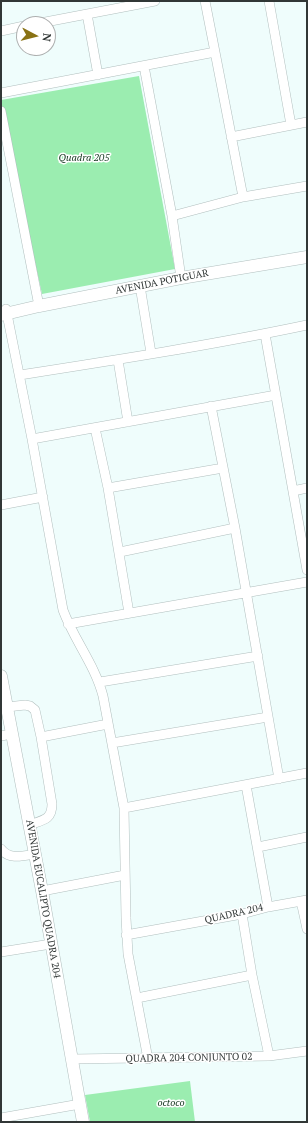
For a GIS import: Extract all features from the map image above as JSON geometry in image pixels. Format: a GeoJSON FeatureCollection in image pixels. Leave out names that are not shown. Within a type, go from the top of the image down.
{"type":"FeatureCollection","features":[{"type":"Feature","properties":{"kind":"street"},"geometry":{"type":"LineString","coordinates":[[56,20],[155,1]]}},
{"type":"Feature","properties":{"kind":"street"},"geometry":{"type":"LineString","coordinates":[[205,1],[242,197]]}},
{"type":"Feature","properties":{"kind":"street"},"geometry":{"type":"LineString","coordinates":[[269,1],[291,125]]}},
{"type":"Feature","properties":{"kind":"street"},"geometry":{"type":"LineString","coordinates":[[87,14],[98,75]]}},
{"type":"Feature","properties":{"kind":"street"},"geometry":{"type":"LineString","coordinates":[[1,31],[16,28]]}},
{"type":"Feature","properties":{"kind":"street"},"geometry":{"type":"LineString","coordinates":[[1,93],[214,52]]}},
{"type":"Feature","properties":{"kind":"street"},"geometry":{"type":"LineString","coordinates":[[144,66],[172,216],[181,278]]}},
{"type":"Feature","properties":{"kind":"street"},"geometry":{"type":"LineString","coordinates":[[1,111],[39,306]]}},
{"type":"Feature","properties":{"kind":"street"},"geometry":{"type":"LineString","coordinates":[[230,137],[307,122]]}},
{"type":"Feature","properties":{"kind":"street"},"geometry":{"type":"LineString","coordinates":[[172,216],[242,197],[307,186]]}},
{"type":"Feature","properties":{"kind":"street","name":"AVENIDA POTIGUAR"},"geometry":{"type":"LineString","coordinates":[[7,312],[181,278],[307,257]]}},
{"type":"Feature","properties":{"kind":"street"},"geometry":{"type":"LineString","coordinates":[[140,286],[151,353]]}},
{"type":"Feature","properties":{"kind":"street"},"geometry":{"type":"LineString","coordinates":[[7,312],[32,438],[63,610],[68,624],[100,682],[112,743],[124,808],[126,935],[128,954],[148,1059]]}},
{"type":"Feature","properties":{"kind":"street"},"geometry":{"type":"LineString","coordinates":[[20,375],[118,360],[265,334],[307,325]]}},
{"type":"Feature","properties":{"kind":"street"},"geometry":{"type":"LineString","coordinates":[[265,334],[307,570]]}},
{"type":"Feature","properties":{"kind":"street"},"geometry":{"type":"LineString","coordinates":[[118,360],[128,422]]}},
{"type":"Feature","properties":{"kind":"street"},"geometry":{"type":"LineString","coordinates":[[32,438],[276,395]]}},
{"type":"Feature","properties":{"kind":"street"},"geometry":{"type":"LineString","coordinates":[[211,406],[235,528],[280,779]]}},
{"type":"Feature","properties":{"kind":"street"},"geometry":{"type":"LineString","coordinates":[[95,428],[120,552],[129,613]]}},
{"type":"Feature","properties":{"kind":"street"},"geometry":{"type":"LineString","coordinates":[[108,488],[223,468]]}},
{"type":"Feature","properties":{"kind":"street"},"geometry":{"type":"LineString","coordinates":[[293,491],[307,488]]}},
{"type":"Feature","properties":{"kind":"street"},"geometry":{"type":"LineString","coordinates":[[1,505],[43,497]]}},
{"type":"Feature","properties":{"kind":"street"},"geometry":{"type":"LineString","coordinates":[[120,552],[235,528]]}},
{"type":"Feature","properties":{"kind":"street"},"geometry":{"type":"LineString","coordinates":[[68,624],[307,582]]}},
{"type":"Feature","properties":{"kind":"street"},"geometry":{"type":"LineString","coordinates":[[100,682],[258,656]]}},
{"type":"Feature","properties":{"kind":"street","name":"AVENIDA EUCALIPTO QUADRA 204"},"geometry":{"type":"LineString","coordinates":[[2,684],[7,707],[6,735],[35,854],[83,1122]]}},
{"type":"Feature","properties":{"kind":"street"},"geometry":{"type":"LineString","coordinates":[[7,707],[25,705],[30,706],[35,710],[41,737],[52,812],[46,819],[29,825]]}},
{"type":"Feature","properties":{"kind":"street"},"geometry":{"type":"LineString","coordinates":[[112,743],[268,717]]}},
{"type":"Feature","properties":{"kind":"street"},"geometry":{"type":"LineString","coordinates":[[41,737],[108,724]]}},
{"type":"Feature","properties":{"kind":"street"},"geometry":{"type":"LineString","coordinates":[[124,808],[307,773]]}},
{"type":"Feature","properties":{"kind":"street","name":"QUADRA 204"},"geometry":{"type":"LineString","coordinates":[[126,935],[242,914],[268,907],[246,785]]}},
{"type":"Feature","properties":{"kind":"street"},"geometry":{"type":"LineString","coordinates":[[258,847],[307,837]]}},
{"type":"Feature","properties":{"kind":"street"},"geometry":{"type":"LineString","coordinates":[[1,849],[5,854],[10,856],[17,857],[35,854]]}},
{"type":"Feature","properties":{"kind":"street"},"geometry":{"type":"LineString","coordinates":[[42,891],[125,875]]}},
{"type":"Feature","properties":{"kind":"street"},"geometry":{"type":"LineString","coordinates":[[268,907],[304,901],[307,929]]}},
{"type":"Feature","properties":{"kind":"street"},"geometry":{"type":"LineString","coordinates":[[242,914],[252,975],[269,1056]]}},
{"type":"Feature","properties":{"kind":"street"},"geometry":{"type":"LineString","coordinates":[[1,952],[51,944]]}},
{"type":"Feature","properties":{"kind":"street"},"geometry":{"type":"LineString","coordinates":[[137,998],[252,975]]}},
{"type":"Feature","properties":{"kind":"street","name":"QUADRA 204 CONJUNTO 02"},"geometry":{"type":"LineString","coordinates":[[72,1059],[269,1056],[307,1052]]}},
{"type":"Feature","properties":{"kind":"street"},"geometry":{"type":"LineString","coordinates":[[1,1116],[80,1104]]}},
{"type":"Feature","properties":{"kind":"green space","name":"Quadra 205"},"geometry":{"type":"Polygon","coordinates":[[[139,76],[175,269],[42,294],[1,109],[1,100],[139,76]]]}},
{"type":"Feature","properties":{"kind":"green space","name":"octoco"},"geometry":{"type":"Polygon","coordinates":[[[190,1081],[195,1122],[90,1122],[85,1095],[190,1081]]]}}]}
